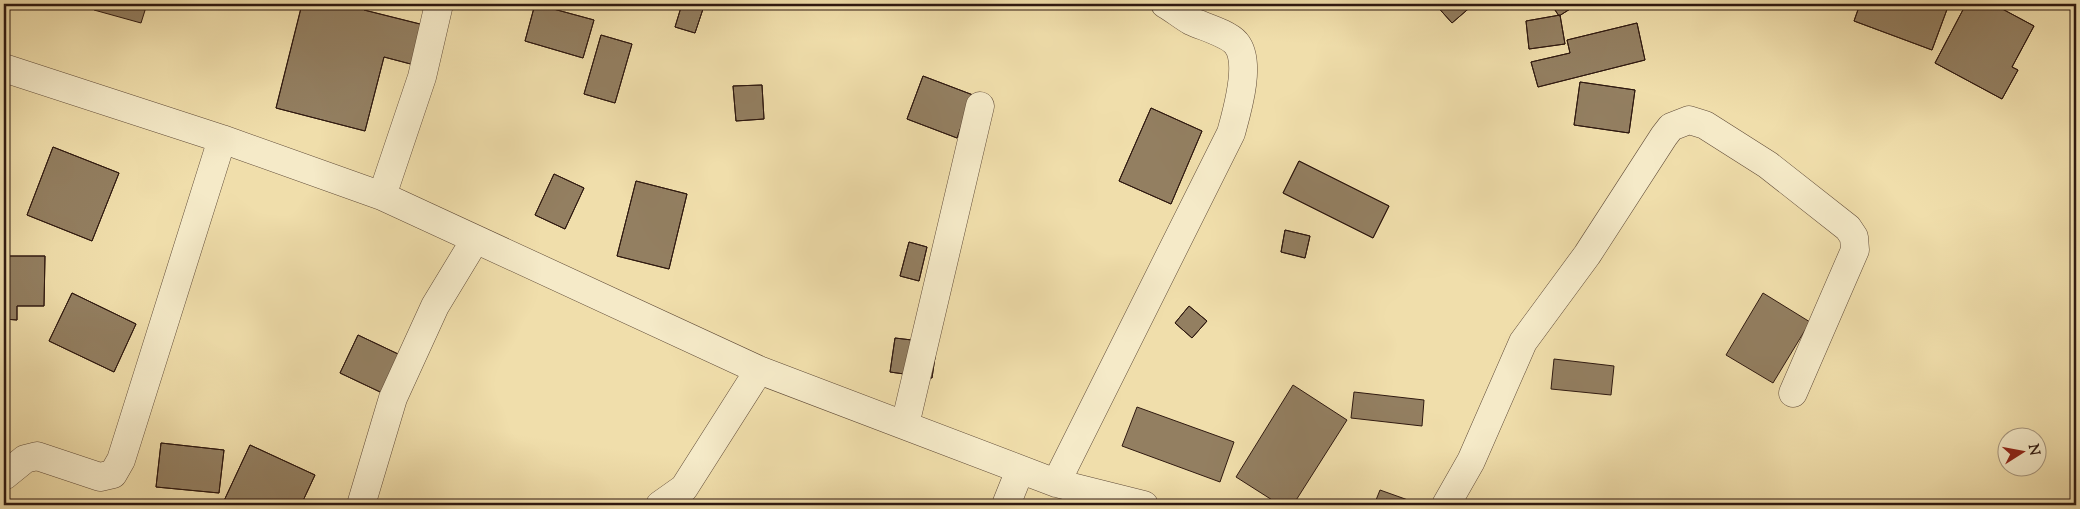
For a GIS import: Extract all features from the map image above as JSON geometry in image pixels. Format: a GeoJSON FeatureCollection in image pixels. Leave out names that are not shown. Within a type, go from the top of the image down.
{"type":"FeatureCollection","features":[{"type":"Feature","properties":{"kind":"street"},"geometry":{"type":"LineString","coordinates":[[382,196],[422,77],[439,4]]}},
{"type":"Feature","properties":{"kind":"street"},"geometry":{"type":"LineString","coordinates":[[1056,483],[1231,133],[1239,101],[1244,64],[1236,43],[1191,21],[1165,4]]}},
{"type":"Feature","properties":{"kind":"street"},"geometry":{"type":"LineString","coordinates":[[4,68],[222,139],[382,196],[759,370],[1056,483],[1144,505]]}},
{"type":"Feature","properties":{"kind":"street"},"geometry":{"type":"LineString","coordinates":[[904,425],[980,106]]}},
{"type":"Feature","properties":{"kind":"street"},"geometry":{"type":"LineString","coordinates":[[1446,505],[1470,461],[1524,342],[1587,256],[1664,136],[1671,127],[1682,122],[1689,120],[1705,126],[1768,165],[1848,228],[1854,238],[1855,250],[1793,393]]}},
{"type":"Feature","properties":{"kind":"street"},"geometry":{"type":"LineString","coordinates":[[4,476],[25,459],[37,456],[100,477],[113,474],[121,460],[222,139]]}},
{"type":"Feature","properties":{"kind":"street"},"geometry":{"type":"LineString","coordinates":[[361,505],[393,398],[435,306],[475,240]]}},
{"type":"Feature","properties":{"kind":"street"},"geometry":{"type":"LineString","coordinates":[[660,505],[684,488],[759,370]]}},
{"type":"Feature","properties":{"kind":"street"},"geometry":{"type":"LineString","coordinates":[[1006,505],[1020,470]]}},
{"type":"Feature","properties":{"kind":"building"},"geometry":{"type":"Polygon","coordinates":[[[96,4],[147,4],[141,23],[94,10],[96,4]]]}},
{"type":"Feature","properties":{"kind":"building"},"geometry":{"type":"Polygon","coordinates":[[[302,4],[350,4],[364,8],[364,10],[432,27],[422,67],[384,57],[365,131],[276,108],[302,4]]]}},
{"type":"Feature","properties":{"kind":"building"},"geometry":{"type":"Polygon","coordinates":[[[302,4],[350,4],[364,8],[364,10],[432,27],[422,67],[384,57],[365,131],[276,108],[302,4]]]}},
{"type":"Feature","properties":{"kind":"building"},"geometry":{"type":"Polygon","coordinates":[[[535,4],[594,20],[583,58],[525,41],[535,4]]]}},
{"type":"Feature","properties":{"kind":"building"},"geometry":{"type":"Polygon","coordinates":[[[535,4],[594,20],[583,58],[525,41],[535,4]]]}},
{"type":"Feature","properties":{"kind":"building"},"geometry":{"type":"Polygon","coordinates":[[[682,4],[703,9],[695,33],[675,27],[682,4]]]}},
{"type":"Feature","properties":{"kind":"building"},"geometry":{"type":"Polygon","coordinates":[[[682,4],[703,9],[695,33],[675,27],[682,4]]]}},
{"type":"Feature","properties":{"kind":"building"},"geometry":{"type":"Polygon","coordinates":[[[1435,4],[1474,4],[1452,23],[1435,4]]]}},
{"type":"Feature","properties":{"kind":"building"},"geometry":{"type":"Polygon","coordinates":[[[1435,4],[1474,4],[1452,23],[1435,4]]]}},
{"type":"Feature","properties":{"kind":"building"},"geometry":{"type":"Polygon","coordinates":[[[1551,4],[1578,4],[1559,16],[1551,4]]]}},
{"type":"Feature","properties":{"kind":"building"},"geometry":{"type":"Polygon","coordinates":[[[1551,4],[1578,4],[1559,16],[1551,4]]]}},
{"type":"Feature","properties":{"kind":"building"},"geometry":{"type":"Polygon","coordinates":[[[1860,4],[1949,4],[1932,50],[1854,21],[1860,4]]]}},
{"type":"Feature","properties":{"kind":"building"},"geometry":{"type":"Polygon","coordinates":[[[1860,4],[1949,4],[1932,50],[1854,21],[1860,4]]]}},
{"type":"Feature","properties":{"kind":"building"},"geometry":{"type":"Polygon","coordinates":[[[1966,4],[1993,4],[2034,26],[2012,67],[2018,70],[2002,99],[1935,63],[1966,4]]]}},
{"type":"Feature","properties":{"kind":"building"},"geometry":{"type":"Polygon","coordinates":[[[1966,4],[1993,4],[2034,26],[2012,67],[2018,70],[2002,99],[1935,63],[1966,4]]]}},
{"type":"Feature","properties":{"kind":"building"},"geometry":{"type":"Polygon","coordinates":[[[1560,15],[1565,44],[1529,49],[1526,21],[1560,15]]]}},
{"type":"Feature","properties":{"kind":"building"},"geometry":{"type":"Polygon","coordinates":[[[1560,15],[1565,44],[1529,49],[1526,21],[1560,15]]]}},
{"type":"Feature","properties":{"kind":"building"},"geometry":{"type":"Polygon","coordinates":[[[1637,23],[1645,60],[1538,87],[1531,62],[1570,53],[1567,40],[1637,23]]]}},
{"type":"Feature","properties":{"kind":"building"},"geometry":{"type":"Polygon","coordinates":[[[1637,23],[1645,60],[1538,87],[1531,62],[1570,53],[1567,40],[1637,23]]]}},
{"type":"Feature","properties":{"kind":"building"},"geometry":{"type":"Polygon","coordinates":[[[601,35],[632,44],[615,103],[584,94],[601,35]]]}},
{"type":"Feature","properties":{"kind":"building"},"geometry":{"type":"Polygon","coordinates":[[[601,35],[632,44],[615,103],[584,94],[601,35]]]}},
{"type":"Feature","properties":{"kind":"building"},"geometry":{"type":"Polygon","coordinates":[[[923,76],[973,95],[957,138],[907,119],[923,76]]]}},
{"type":"Feature","properties":{"kind":"building"},"geometry":{"type":"Polygon","coordinates":[[[923,76],[973,95],[957,138],[907,119],[923,76]]]}},
{"type":"Feature","properties":{"kind":"building"},"geometry":{"type":"Polygon","coordinates":[[[1580,82],[1635,90],[1629,133],[1574,125],[1580,82]]]}},
{"type":"Feature","properties":{"kind":"building"},"geometry":{"type":"Polygon","coordinates":[[[1580,82],[1635,90],[1629,133],[1574,125],[1580,82]]]}},
{"type":"Feature","properties":{"kind":"building"},"geometry":{"type":"Polygon","coordinates":[[[762,85],[764,119],[736,121],[733,86],[762,85]]]}},
{"type":"Feature","properties":{"kind":"building"},"geometry":{"type":"Polygon","coordinates":[[[762,85],[764,119],[736,121],[733,86],[762,85]]]}},
{"type":"Feature","properties":{"kind":"building"},"geometry":{"type":"Polygon","coordinates":[[[1151,108],[1202,131],[1171,204],[1119,181],[1151,108]]]}},
{"type":"Feature","properties":{"kind":"building"},"geometry":{"type":"Polygon","coordinates":[[[1151,108],[1202,131],[1171,204],[1119,181],[1151,108]]]}},
{"type":"Feature","properties":{"kind":"building"},"geometry":{"type":"Polygon","coordinates":[[[53,147],[119,173],[92,241],[27,215],[53,147]]]}},
{"type":"Feature","properties":{"kind":"building"},"geometry":{"type":"Polygon","coordinates":[[[53,147],[119,173],[92,241],[27,215],[53,147]]]}},
{"type":"Feature","properties":{"kind":"building"},"geometry":{"type":"Polygon","coordinates":[[[1299,161],[1389,206],[1373,238],[1283,193],[1299,161]]]}},
{"type":"Feature","properties":{"kind":"building"},"geometry":{"type":"Polygon","coordinates":[[[1299,161],[1389,206],[1373,238],[1283,193],[1299,161]]]}},
{"type":"Feature","properties":{"kind":"building"},"geometry":{"type":"Polygon","coordinates":[[[554,174],[584,188],[565,229],[535,215],[554,174]]]}},
{"type":"Feature","properties":{"kind":"building"},"geometry":{"type":"Polygon","coordinates":[[[554,174],[584,188],[565,229],[535,215],[554,174]]]}},
{"type":"Feature","properties":{"kind":"building"},"geometry":{"type":"Polygon","coordinates":[[[636,181],[687,194],[669,269],[617,256],[636,181]]]}},
{"type":"Feature","properties":{"kind":"building"},"geometry":{"type":"Polygon","coordinates":[[[636,181],[687,194],[669,269],[617,256],[636,181]]]}},
{"type":"Feature","properties":{"kind":"building"},"geometry":{"type":"Polygon","coordinates":[[[1285,230],[1310,236],[1305,258],[1281,252],[1285,230]]]}},
{"type":"Feature","properties":{"kind":"building"},"geometry":{"type":"Polygon","coordinates":[[[1285,230],[1310,236],[1305,258],[1281,252],[1285,230]]]}},
{"type":"Feature","properties":{"kind":"building"},"geometry":{"type":"Polygon","coordinates":[[[909,242],[927,247],[919,281],[900,276],[909,242]]]}},
{"type":"Feature","properties":{"kind":"building"},"geometry":{"type":"Polygon","coordinates":[[[909,242],[927,247],[919,281],[900,276],[909,242]]]}},
{"type":"Feature","properties":{"kind":"building"},"geometry":{"type":"Polygon","coordinates":[[[4,256],[45,256],[44,306],[17,306],[17,320],[4,319],[4,256]]]}},
{"type":"Feature","properties":{"kind":"building"},"geometry":{"type":"Polygon","coordinates":[[[4,256],[45,256],[44,306],[17,306],[17,320],[4,319],[4,256]]]}},
{"type":"Feature","properties":{"kind":"building"},"geometry":{"type":"Polygon","coordinates":[[[72,293],[136,324],[114,372],[49,341],[72,293]]]}},
{"type":"Feature","properties":{"kind":"building"},"geometry":{"type":"Polygon","coordinates":[[[72,293],[136,324],[114,372],[49,341],[72,293]]]}},
{"type":"Feature","properties":{"kind":"building"},"geometry":{"type":"Polygon","coordinates":[[[1763,293],[1810,322],[1773,383],[1726,355],[1763,293]]]}},
{"type":"Feature","properties":{"kind":"building"},"geometry":{"type":"Polygon","coordinates":[[[1189,306],[1207,321],[1192,338],[1175,323],[1189,306]]]}},
{"type":"Feature","properties":{"kind":"building"},"geometry":{"type":"Polygon","coordinates":[[[1189,306],[1207,321],[1192,338],[1175,323],[1189,306]]]}},
{"type":"Feature","properties":{"kind":"building"},"geometry":{"type":"Polygon","coordinates":[[[358,335],[415,362],[397,400],[340,373],[358,335]]]}},
{"type":"Feature","properties":{"kind":"building"},"geometry":{"type":"Polygon","coordinates":[[[358,335],[415,362],[397,400],[340,373],[358,335]]]}},
{"type":"Feature","properties":{"kind":"building"},"geometry":{"type":"Polygon","coordinates":[[[895,338],[937,343],[932,378],[890,372],[895,338]]]}},
{"type":"Feature","properties":{"kind":"building"},"geometry":{"type":"Polygon","coordinates":[[[895,338],[937,343],[932,378],[890,372],[895,338]]]}},
{"type":"Feature","properties":{"kind":"building"},"geometry":{"type":"Polygon","coordinates":[[[1554,359],[1614,366],[1611,395],[1551,389],[1554,359]]]}},
{"type":"Feature","properties":{"kind":"building"},"geometry":{"type":"Polygon","coordinates":[[[1293,385],[1347,420],[1293,505],[1280,505],[1236,477],[1293,385]]]}},
{"type":"Feature","properties":{"kind":"building"},"geometry":{"type":"Polygon","coordinates":[[[1354,392],[1424,400],[1422,426],[1351,418],[1354,392]]]}},
{"type":"Feature","properties":{"kind":"building"},"geometry":{"type":"Polygon","coordinates":[[[1137,407],[1234,442],[1220,482],[1122,446],[1137,407]]]}},
{"type":"Feature","properties":{"kind":"building"},"geometry":{"type":"Polygon","coordinates":[[[161,443],[224,450],[219,493],[156,487],[161,443]]]}},
{"type":"Feature","properties":{"kind":"building"},"geometry":{"type":"Polygon","coordinates":[[[161,443],[224,450],[219,493],[156,487],[161,443]]]}},
{"type":"Feature","properties":{"kind":"building"},"geometry":{"type":"Polygon","coordinates":[[[250,445],[315,475],[301,505],[222,505],[250,445]]]}},
{"type":"Feature","properties":{"kind":"building"},"geometry":{"type":"Polygon","coordinates":[[[250,445],[315,475],[301,505],[222,505],[250,445]]]}},
{"type":"Feature","properties":{"kind":"building"},"geometry":{"type":"Polygon","coordinates":[[[1380,490],[1422,505],[1374,505],[1380,490]]]}},
{"type":"Feature","properties":{"kind":"building"},"geometry":{"type":"Polygon","coordinates":[[[4,498],[14,501],[13,505],[4,505],[4,498]]]}},
{"type":"Feature","properties":{"kind":"building"},"geometry":{"type":"Polygon","coordinates":[[[4,498],[14,501],[13,505],[4,505],[4,498]]]}}]}
